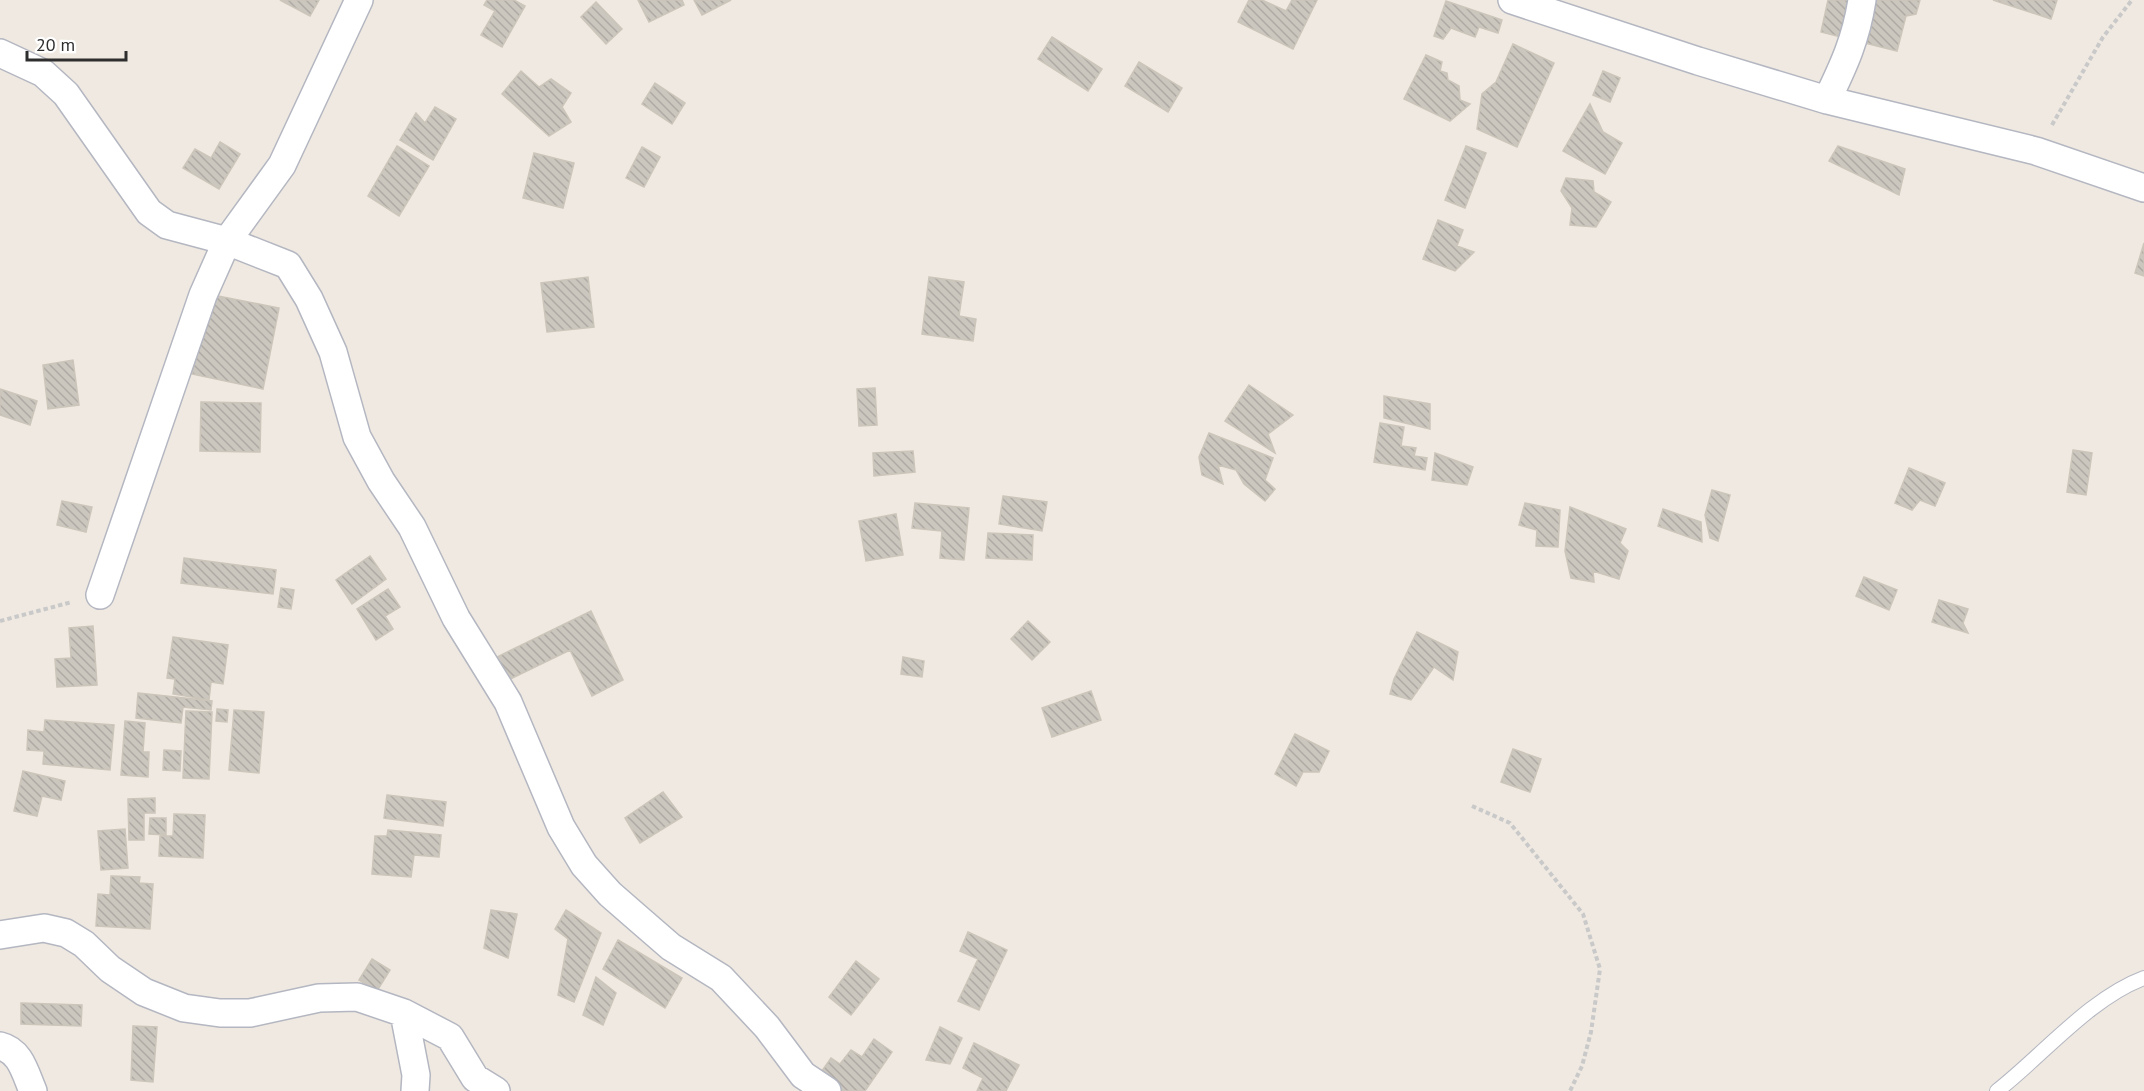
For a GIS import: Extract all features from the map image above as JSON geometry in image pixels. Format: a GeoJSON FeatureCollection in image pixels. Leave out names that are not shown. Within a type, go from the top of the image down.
{"type":"FeatureCollection","features":[{"type":"Feature","properties":{"kind":"street"},"geometry":{"type":"LineString","coordinates":[[100,595],[203,296],[227,241],[282,165],[359,0]]}},
{"type":"Feature","properties":{"kind":"street"},"geometry":{"type":"LineString","coordinates":[[1512,0],[1687,58],[1827,100],[2036,151],[2144,188]]}},
{"type":"Feature","properties":{"kind":"street"},"geometry":{"type":"LineString","coordinates":[[1827,100],[1848,56],[1862,0]]}},
{"type":"Feature","properties":{"kind":"street"},"geometry":{"type":"LineString","coordinates":[[0,53],[43,73],[66,94],[149,212],[167,225],[227,241],[288,265],[309,299],[333,352],[357,437],[381,481],[412,527],[456,618],[508,702],[561,827],[584,865],[610,894],[656,934],[721,978],[767,1027],[804,1075],[827,1091]]}},
{"type":"Feature","properties":{"kind":"street"},"geometry":{"type":"LineString","coordinates":[[0,935],[44,928],[66,933],[84,944],[110,969],[144,992],[184,1008],[220,1013],[250,1013],[319,998],[357,997],[404,1013],[450,1037],[475,1077],[496,1091]]}},
{"type":"Feature","properties":{"kind":"street"},"geometry":{"type":"LineString","coordinates":[[404,1013],[416,1075],[416,1091]]}},
{"type":"Feature","properties":{"kind":"street"},"geometry":{"type":"LineString","coordinates":[[0,1046],[11,1049],[15,1053],[33,1091]]}},
{"type":"Feature","properties":{"kind":"lane"},"geometry":{"type":"LineString","coordinates":[[1997,1091],[2091,1010],[2132,983],[2144,978]]}},
{"type":"Feature","properties":{"kind":"path"},"geometry":{"type":"LineString","coordinates":[[2036,151],[2103,37],[2132,0]]}},
{"type":"Feature","properties":{"kind":"path"},"geometry":{"type":"LineString","coordinates":[[0,621],[100,595]]}},
{"type":"Feature","properties":{"kind":"path"},"geometry":{"type":"LineString","coordinates":[[1472,806],[1510,823],[1582,914],[1599,969],[1591,1032],[1582,1066],[1570,1091]]}},
{"type":"Feature","properties":{"kind":"building"},"geometry":{"type":"Polygon","coordinates":[[[280,0],[319,0],[310,16],[280,0]]]}},
{"type":"Feature","properties":{"kind":"building"},"geometry":{"type":"Polygon","coordinates":[[[487,0],[514,0],[525,6],[502,47],[481,35],[495,11],[484,5],[487,0]]]}},
{"type":"Feature","properties":{"kind":"building"},"geometry":{"type":"Polygon","coordinates":[[[638,0],[682,0],[684,5],[649,22],[638,0]]]}},
{"type":"Feature","properties":{"kind":"building"},"geometry":{"type":"Polygon","coordinates":[[[694,0],[731,0],[702,15],[694,0]]]}},
{"type":"Feature","properties":{"kind":"building"},"geometry":{"type":"Polygon","coordinates":[[[1249,0],[1262,0],[1286,11],[1292,0],[1317,0],[1293,49],[1238,22],[1249,0]]]}},
{"type":"Feature","properties":{"kind":"building"},"geometry":{"type":"Polygon","coordinates":[[[1828,0],[1920,0],[1916,14],[1906,16],[1897,51],[1821,32],[1828,0]]]}},
{"type":"Feature","properties":{"kind":"building"},"geometry":{"type":"Polygon","coordinates":[[[1993,0],[2057,0],[2051,19],[1993,0]]]}},
{"type":"Feature","properties":{"kind":"building"},"geometry":{"type":"Polygon","coordinates":[[[1446,1],[1502,20],[1498,33],[1479,27],[1475,37],[1451,28],[1443,39],[1434,36],[1446,1]]]}},
{"type":"Feature","properties":{"kind":"building"},"geometry":{"type":"Polygon","coordinates":[[[596,2],[622,29],[606,44],[581,17],[596,2]]]}},
{"type":"Feature","properties":{"kind":"building"},"geometry":{"type":"Polygon","coordinates":[[[1052,37],[1102,69],[1088,91],[1038,59],[1052,37]]]}},
{"type":"Feature","properties":{"kind":"building"},"geometry":{"type":"Polygon","coordinates":[[[1513,44],[1554,63],[1517,147],[1477,129],[1482,94],[1496,82],[1513,44]]]}},
{"type":"Feature","properties":{"kind":"building"},"geometry":{"type":"Polygon","coordinates":[[[1426,55],[1442,62],[1440,71],[1447,73],[1448,80],[1459,86],[1460,100],[1470,104],[1450,121],[1404,99],[1426,55]]]}},
{"type":"Feature","properties":{"kind":"building"},"geometry":{"type":"Polygon","coordinates":[[[1139,62],[1182,88],[1168,112],[1125,86],[1139,62]]]}},
{"type":"Feature","properties":{"kind":"building"},"geometry":{"type":"Polygon","coordinates":[[[521,71],[539,87],[551,79],[571,93],[562,107],[571,122],[549,136],[502,94],[521,71]]]}},
{"type":"Feature","properties":{"kind":"building"},"geometry":{"type":"Polygon","coordinates":[[[1603,71],[1620,78],[1610,102],[1593,95],[1603,71]]]}},
{"type":"Feature","properties":{"kind":"building"},"geometry":{"type":"Polygon","coordinates":[[[655,83],[685,103],[672,124],[642,104],[655,83]]]}},
{"type":"Feature","properties":{"kind":"building"},"geometry":{"type":"Polygon","coordinates":[[[1590,104],[1603,132],[1622,143],[1605,174],[1563,151],[1590,104]]]}},
{"type":"Feature","properties":{"kind":"building"},"geometry":{"type":"Polygon","coordinates":[[[435,107],[456,119],[433,160],[400,140],[416,113],[425,123],[435,107]]]}},
{"type":"Feature","properties":{"kind":"building"},"geometry":{"type":"Polygon","coordinates":[[[220,142],[240,154],[219,189],[183,168],[195,149],[211,158],[220,142]]]}},
{"type":"Feature","properties":{"kind":"building"},"geometry":{"type":"Polygon","coordinates":[[[397,146],[429,166],[399,216],[368,196],[397,146]]]}},
{"type":"Feature","properties":{"kind":"building"},"geometry":{"type":"Polygon","coordinates":[[[1466,146],[1486,153],[1465,208],[1445,200],[1466,146]]]}},
{"type":"Feature","properties":{"kind":"building"},"geometry":{"type":"Polygon","coordinates":[[[1838,146],[1905,169],[1899,195],[1829,161],[1838,146]]]}},
{"type":"Feature","properties":{"kind":"building"},"geometry":{"type":"Polygon","coordinates":[[[642,147],[660,157],[644,187],[626,178],[642,147]]]}},
{"type":"Feature","properties":{"kind":"building"},"geometry":{"type":"Polygon","coordinates":[[[534,153],[574,163],[563,208],[523,198],[534,153]]]}},
{"type":"Feature","properties":{"kind":"building"},"geometry":{"type":"Polygon","coordinates":[[[1566,178],[1593,181],[1594,192],[1611,202],[1596,227],[1570,225],[1572,208],[1561,191],[1566,178]]]}},
{"type":"Feature","properties":{"kind":"building"},"geometry":{"type":"Polygon","coordinates":[[[1438,220],[1463,230],[1457,246],[1474,252],[1455,271],[1423,259],[1438,220]]]}},
{"type":"Feature","properties":{"kind":"building"},"geometry":{"type":"Polygon","coordinates":[[[2144,243],[2144,276],[2135,273],[2144,243]]]}},
{"type":"Feature","properties":{"kind":"building"},"geometry":{"type":"Polygon","coordinates":[[[588,277],[594,327],[547,332],[541,283],[588,277]]]}},
{"type":"Feature","properties":{"kind":"building"},"geometry":{"type":"Polygon","coordinates":[[[929,277],[964,282],[959,316],[976,319],[973,341],[922,334],[929,277]]]}},
{"type":"Feature","properties":{"kind":"building"},"geometry":{"type":"Polygon","coordinates":[[[208,294],[279,308],[263,389],[192,374],[208,294]]]}},
{"type":"Feature","properties":{"kind":"building"},"geometry":{"type":"Polygon","coordinates":[[[73,360],[79,405],[48,409],[43,365],[73,360]]]}},
{"type":"Feature","properties":{"kind":"building"},"geometry":{"type":"Polygon","coordinates":[[[1249,385],[1293,415],[1268,434],[1275,453],[1225,421],[1249,385]]]}},
{"type":"Feature","properties":{"kind":"building"},"geometry":{"type":"Polygon","coordinates":[[[875,388],[877,425],[859,426],[857,389],[875,388]]]}},
{"type":"Feature","properties":{"kind":"building"},"geometry":{"type":"Polygon","coordinates":[[[0,389],[37,401],[30,425],[0,415],[0,389]]]}},
{"type":"Feature","properties":{"kind":"building"},"geometry":{"type":"Polygon","coordinates":[[[1384,396],[1430,404],[1430,429],[1384,418],[1384,396]]]}},
{"type":"Feature","properties":{"kind":"building"},"geometry":{"type":"Polygon","coordinates":[[[201,402],[261,403],[260,452],[200,451],[201,402]]]}},
{"type":"Feature","properties":{"kind":"building"},"geometry":{"type":"Polygon","coordinates":[[[1380,423],[1404,427],[1401,446],[1416,448],[1414,456],[1427,458],[1425,470],[1374,462],[1380,423]]]}},
{"type":"Feature","properties":{"kind":"building"},"geometry":{"type":"Polygon","coordinates":[[[1209,433],[1273,458],[1265,480],[1275,489],[1265,501],[1244,484],[1236,470],[1218,465],[1223,484],[1202,475],[1199,457],[1209,433]]]}},
{"type":"Feature","properties":{"kind":"building"},"geometry":{"type":"Polygon","coordinates":[[[2073,450],[2092,453],[2086,495],[2067,492],[2073,450]]]}},
{"type":"Feature","properties":{"kind":"building"},"geometry":{"type":"Polygon","coordinates":[[[913,451],[915,472],[874,476],[873,453],[913,451]]]}},
{"type":"Feature","properties":{"kind":"building"},"geometry":{"type":"Polygon","coordinates":[[[1435,453],[1473,467],[1467,485],[1432,480],[1435,453]]]}},
{"type":"Feature","properties":{"kind":"building"},"geometry":{"type":"Polygon","coordinates":[[[1909,468],[1945,483],[1935,506],[1920,500],[1912,510],[1895,503],[1909,468]]]}},
{"type":"Feature","properties":{"kind":"building"},"geometry":{"type":"Polygon","coordinates":[[[1712,490],[1730,495],[1718,541],[1710,538],[1705,515],[1712,490]]]}},
{"type":"Feature","properties":{"kind":"building"},"geometry":{"type":"Polygon","coordinates":[[[1003,496],[1047,502],[1042,531],[999,524],[1003,496]]]}},
{"type":"Feature","properties":{"kind":"building"},"geometry":{"type":"Polygon","coordinates":[[[62,501],[92,507],[86,532],[57,525],[62,501]]]}},
{"type":"Feature","properties":{"kind":"building"},"geometry":{"type":"Polygon","coordinates":[[[915,503],[969,508],[964,560],[940,558],[942,531],[912,528],[915,503]]]}},
{"type":"Feature","properties":{"kind":"building"},"geometry":{"type":"Polygon","coordinates":[[[1525,503],[1560,510],[1558,547],[1536,546],[1537,530],[1519,525],[1525,503]]]}},
{"type":"Feature","properties":{"kind":"building"},"geometry":{"type":"Polygon","coordinates":[[[1570,507],[1626,529],[1620,543],[1628,551],[1619,579],[1593,571],[1594,582],[1571,578],[1565,551],[1570,507]]]}},
{"type":"Feature","properties":{"kind":"building"},"geometry":{"type":"Polygon","coordinates":[[[1663,509],[1701,522],[1702,542],[1658,526],[1663,509]]]}},
{"type":"Feature","properties":{"kind":"building"},"geometry":{"type":"Polygon","coordinates":[[[896,514],[903,555],[866,561],[859,521],[896,514]]]}},
{"type":"Feature","properties":{"kind":"building"},"geometry":{"type":"Polygon","coordinates":[[[988,533],[1033,535],[1032,560],[986,558],[988,533]]]}},
{"type":"Feature","properties":{"kind":"building"},"geometry":{"type":"Polygon","coordinates":[[[370,556],[386,579],[352,604],[336,580],[370,556]]]}},
{"type":"Feature","properties":{"kind":"building"},"geometry":{"type":"Polygon","coordinates":[[[184,558],[276,570],[273,594],[181,583],[184,558]]]}},
{"type":"Feature","properties":{"kind":"building"},"geometry":{"type":"Polygon","coordinates":[[[1864,577],[1897,590],[1889,610],[1856,596],[1864,577]]]}},
{"type":"Feature","properties":{"kind":"building"},"geometry":{"type":"Polygon","coordinates":[[[281,588],[294,590],[291,609],[278,607],[281,588]]]}},
{"type":"Feature","properties":{"kind":"building"},"geometry":{"type":"Polygon","coordinates":[[[388,589],[400,607],[385,616],[393,629],[376,640],[357,609],[388,589]]]}},
{"type":"Feature","properties":{"kind":"building"},"geometry":{"type":"Polygon","coordinates":[[[1939,600],[1968,609],[1963,623],[1968,633],[1932,622],[1939,600]]]}},
{"type":"Feature","properties":{"kind":"building"},"geometry":{"type":"Polygon","coordinates":[[[591,611],[623,680],[592,696],[570,650],[502,683],[491,660],[591,611]]]}},
{"type":"Feature","properties":{"kind":"building"},"geometry":{"type":"Polygon","coordinates":[[[1028,621],[1050,642],[1032,660],[1011,639],[1028,621]]]}},
{"type":"Feature","properties":{"kind":"building"},"geometry":{"type":"Polygon","coordinates":[[[93,626],[97,685],[57,687],[55,659],[71,658],[69,628],[93,626]]]}},
{"type":"Feature","properties":{"kind":"building"},"geometry":{"type":"Polygon","coordinates":[[[1417,632],[1458,652],[1453,680],[1434,667],[1411,700],[1390,694],[1394,679],[1417,632]]]}},
{"type":"Feature","properties":{"kind":"building"},"geometry":{"type":"Polygon","coordinates":[[[173,637],[228,645],[223,684],[211,682],[209,700],[173,694],[175,679],[167,678],[173,637]]]}},
{"type":"Feature","properties":{"kind":"building"},"geometry":{"type":"Polygon","coordinates":[[[903,657],[924,661],[922,677],[901,674],[903,657]]]}},
{"type":"Feature","properties":{"kind":"building"},"geometry":{"type":"Polygon","coordinates":[[[1091,691],[1101,720],[1052,737],[1042,708],[1091,691]]]}},
{"type":"Feature","properties":{"kind":"building"},"geometry":{"type":"Polygon","coordinates":[[[138,693],[212,701],[211,710],[183,707],[181,723],[136,718],[138,693]]]}},
{"type":"Feature","properties":{"kind":"building"},"geometry":{"type":"Polygon","coordinates":[[[217,709],[228,710],[227,722],[216,721],[217,709]]]}},
{"type":"Feature","properties":{"kind":"building"},"geometry":{"type":"Polygon","coordinates":[[[234,710],[264,712],[259,773],[229,770],[234,710]]]}},
{"type":"Feature","properties":{"kind":"building"},"geometry":{"type":"Polygon","coordinates":[[[186,711],[212,712],[209,779],[183,778],[186,711]]]}},
{"type":"Feature","properties":{"kind":"building"},"geometry":{"type":"Polygon","coordinates":[[[45,720],[114,725],[110,770],[43,764],[44,751],[27,750],[28,730],[44,732],[45,720]]]}},
{"type":"Feature","properties":{"kind":"building"},"geometry":{"type":"Polygon","coordinates":[[[125,721],[145,723],[143,752],[149,752],[148,777],[121,775],[125,721]]]}},
{"type":"Feature","properties":{"kind":"building"},"geometry":{"type":"Polygon","coordinates":[[[1295,734],[1329,751],[1319,772],[1303,772],[1296,786],[1275,774],[1295,734]]]}},
{"type":"Feature","properties":{"kind":"building"},"geometry":{"type":"Polygon","coordinates":[[[1513,749],[1541,759],[1530,792],[1501,782],[1513,749]]]}},
{"type":"Feature","properties":{"kind":"building"},"geometry":{"type":"Polygon","coordinates":[[[164,750],[181,751],[180,771],[163,770],[164,750]]]}},
{"type":"Feature","properties":{"kind":"building"},"geometry":{"type":"Polygon","coordinates":[[[23,771],[65,781],[61,800],[42,796],[37,816],[14,811],[23,771]]]}},
{"type":"Feature","properties":{"kind":"building"},"geometry":{"type":"Polygon","coordinates":[[[663,792],[682,817],[640,843],[625,818],[663,792]]]}},
{"type":"Feature","properties":{"kind":"building"},"geometry":{"type":"Polygon","coordinates":[[[387,795],[446,802],[443,826],[384,818],[387,795]]]}},
{"type":"Feature","properties":{"kind":"building"},"geometry":{"type":"Polygon","coordinates":[[[155,798],[155,813],[144,813],[144,840],[129,840],[128,799],[155,798]]]}},
{"type":"Feature","properties":{"kind":"building"},"geometry":{"type":"Polygon","coordinates":[[[174,814],[205,815],[203,858],[159,856],[160,836],[173,836],[174,814]]]}},
{"type":"Feature","properties":{"kind":"building"},"geometry":{"type":"Polygon","coordinates":[[[150,818],[166,818],[166,835],[149,834],[150,818]]]}},
{"type":"Feature","properties":{"kind":"building"},"geometry":{"type":"Polygon","coordinates":[[[125,829],[128,868],[101,870],[98,831],[125,829]]]}},
{"type":"Feature","properties":{"kind":"building"},"geometry":{"type":"Polygon","coordinates":[[[388,830],[441,835],[439,857],[414,855],[411,877],[372,874],[375,836],[387,836],[388,830]]]}},
{"type":"Feature","properties":{"kind":"building"},"geometry":{"type":"Polygon","coordinates":[[[111,876],[140,877],[139,883],[153,884],[150,929],[96,926],[98,894],[110,895],[111,876]]]}},
{"type":"Feature","properties":{"kind":"building"},"geometry":{"type":"Polygon","coordinates":[[[491,910],[517,914],[508,958],[484,948],[491,910]]]}},
{"type":"Feature","properties":{"kind":"building"},"geometry":{"type":"Polygon","coordinates":[[[566,910],[601,933],[574,1002],[558,995],[568,939],[555,929],[566,910]]]}},
{"type":"Feature","properties":{"kind":"building"},"geometry":{"type":"Polygon","coordinates":[[[968,932],[1007,950],[979,1010],[958,1001],[978,959],[960,951],[968,932]]]}},
{"type":"Feature","properties":{"kind":"building"},"geometry":{"type":"Polygon","coordinates":[[[618,940],[682,978],[665,1008],[603,969],[618,940]]]}},
{"type":"Feature","properties":{"kind":"building"},"geometry":{"type":"Polygon","coordinates":[[[372,959],[390,970],[377,991],[359,980],[372,959]]]}},
{"type":"Feature","properties":{"kind":"building"},"geometry":{"type":"Polygon","coordinates":[[[856,961],[879,979],[851,1015],[829,997],[856,961]]]}},
{"type":"Feature","properties":{"kind":"building"},"geometry":{"type":"Polygon","coordinates":[[[596,977],[616,993],[603,1025],[583,1015],[596,977]]]}},
{"type":"Feature","properties":{"kind":"building"},"geometry":{"type":"Polygon","coordinates":[[[21,1003],[82,1005],[81,1026],[21,1024],[21,1003]]]}},
{"type":"Feature","properties":{"kind":"building"},"geometry":{"type":"Polygon","coordinates":[[[133,1026],[157,1027],[153,1082],[131,1080],[133,1026]]]}},
{"type":"Feature","properties":{"kind":"building"},"geometry":{"type":"Polygon","coordinates":[[[940,1027],[962,1038],[950,1064],[926,1060],[940,1027]]]}},
{"type":"Feature","properties":{"kind":"building"},"geometry":{"type":"Polygon","coordinates":[[[874,1039],[892,1052],[865,1091],[842,1091],[819,1075],[831,1058],[840,1064],[851,1050],[862,1057],[874,1039]]]}},
{"type":"Feature","properties":{"kind":"building"},"geometry":{"type":"Polygon","coordinates":[[[974,1043],[1019,1065],[1006,1091],[977,1091],[983,1078],[963,1068],[974,1043]]]}}]}
